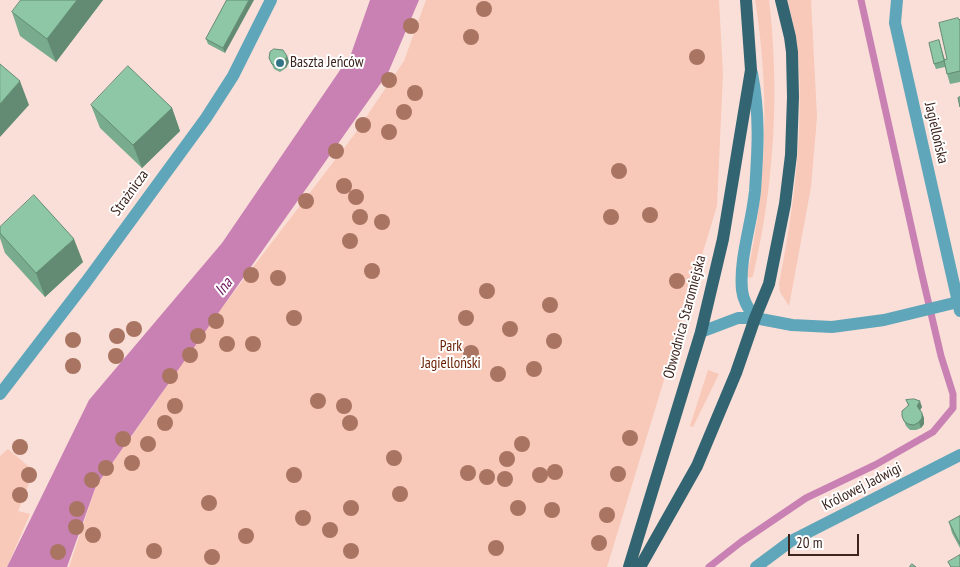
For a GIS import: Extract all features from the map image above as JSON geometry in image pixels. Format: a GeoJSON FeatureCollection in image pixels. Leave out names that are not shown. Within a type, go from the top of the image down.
{"type":"FeatureCollection","features":[{"type":"Feature","properties":{"kind":"main road","name":"Obwodnica Staromiejska"},"geometry":{"type":"LineString","coordinates":[[629,567],[701,332],[723,239],[751,70],[746,0]]}},
{"type":"Feature","properties":{"kind":"main road"},"geometry":{"type":"LineString","coordinates":[[640,567],[697,466],[736,373],[769,284],[785,204],[791,155],[792,52],[781,0]]}},
{"type":"Feature","properties":{"kind":"street","name":"Strażnicza"},"geometry":{"type":"LineString","coordinates":[[0,394],[86,282],[206,118],[233,76],[271,0]]}},
{"type":"Feature","properties":{"kind":"street","name":"Jagiellońska"},"geometry":{"type":"LineString","coordinates":[[701,332],[738,318],[755,318],[792,325],[832,327],[884,320],[941,307],[959,306],[895,23],[897,0]]}},
{"type":"Feature","properties":{"kind":"street","name":"Obwodnica Staromiejska"},"geometry":{"type":"LineString","coordinates":[[751,70],[758,117],[758,137],[755,194],[744,256],[742,291],[746,305],[755,318]]}},
{"type":"Feature","properties":{"kind":"street","name":"Królowej Jadwigi"},"geometry":{"type":"LineString","coordinates":[[756,567],[791,541],[960,455]]}},
{"type":"Feature","properties":{"kind":"green space","name":"Park Jagielloński"},"geometry":{"type":"Polygon","coordinates":[[[426,0],[719,0],[723,74],[717,206],[607,567],[69,567],[96,486],[154,405],[189,351],[354,135],[404,61],[426,0]]]}},
{"type":"Feature","properties":{"kind":"green space"},"geometry":{"type":"Polygon","coordinates":[[[755,0],[769,0],[774,69],[774,104],[773,139],[766,208],[753,276],[750,278],[747,276],[759,207],[764,138],[763,69],[755,0]]]}},
{"type":"Feature","properties":{"kind":"green space"},"geometry":{"type":"Polygon","coordinates":[[[788,0],[811,0],[817,117],[811,187],[789,306],[780,292],[779,284],[789,227],[799,140],[800,81],[797,46],[788,0]]]}},
{"type":"Feature","properties":{"kind":"green space"},"geometry":{"type":"Polygon","coordinates":[[[708,370],[719,374],[693,427],[690,426],[708,370]]]}},
{"type":"Feature","properties":{"kind":"green space"},"geometry":{"type":"Polygon","coordinates":[[[8,449],[34,471],[18,511],[30,514],[7,567],[0,567],[0,456],[8,449]]]}},
{"type":"Feature","properties":{"kind":"water","name":"Ina"},"geometry":{"type":"Polygon","coordinates":[[[370,0],[419,0],[388,73],[96,486],[67,567],[7,567],[89,400],[222,243],[351,54],[370,0]]]}},
{"type":"Feature","properties":{"kind":"building"},"geometry":{"type":"Polygon","coordinates":[[[21,0],[77,0],[47,39],[12,12],[21,0]]]}},
{"type":"Feature","properties":{"kind":"building"},"geometry":{"type":"Polygon","coordinates":[[[227,0],[249,0],[223,48],[206,39],[227,0]]]}},
{"type":"Feature","properties":{"kind":"building"},"geometry":{"type":"Polygon","coordinates":[[[960,19],[960,71],[947,74],[944,60],[947,59],[939,23],[960,19]]]}},
{"type":"Feature","properties":{"kind":"building"},"geometry":{"type":"Polygon","coordinates":[[[939,40],[944,61],[934,64],[929,43],[939,40]]]}},
{"type":"Feature","properties":{"kind":"building"},"geometry":{"type":"Polygon","coordinates":[[[274,49],[283,50],[287,56],[284,63],[278,66],[272,64],[269,58],[270,52],[274,49]]]}},
{"type":"Feature","properties":{"kind":"building"},"geometry":{"type":"Polygon","coordinates":[[[0,64],[20,81],[0,104],[0,64]]]}},
{"type":"Feature","properties":{"kind":"building"},"geometry":{"type":"Polygon","coordinates":[[[128,66],[172,108],[133,145],[91,105],[128,66]]]}},
{"type":"Feature","properties":{"kind":"building"},"geometry":{"type":"Polygon","coordinates":[[[34,195],[74,239],[36,273],[0,233],[0,227],[34,195]]]}},
{"type":"Feature","properties":{"kind":"building"},"geometry":{"type":"Polygon","coordinates":[[[914,399],[920,401],[917,406],[922,413],[922,418],[914,425],[904,421],[902,411],[909,405],[906,400],[914,399]]]}},
{"type":"Feature","properties":{"kind":"building"},"geometry":{"type":"Polygon","coordinates":[[[960,516],[960,544],[949,522],[960,516]]]}},
{"type":"Feature","properties":{"kind":"building"},"geometry":{"type":"Polygon","coordinates":[[[960,555],[960,567],[951,567],[948,562],[960,555]]]}},
{"type":"Feature","properties":{"kind":"waterway"},"geometry":{"type":"LineString","coordinates":[[709,567],[741,542],[806,498],[875,465],[933,432],[953,408],[953,394],[941,356],[922,275],[861,0]]}},
{"type":"Feature","properties":{"kind":"place","name":"Baszta Jeńców"},"geometry":{"type":"Point","coordinates":[280,63]}}]}
